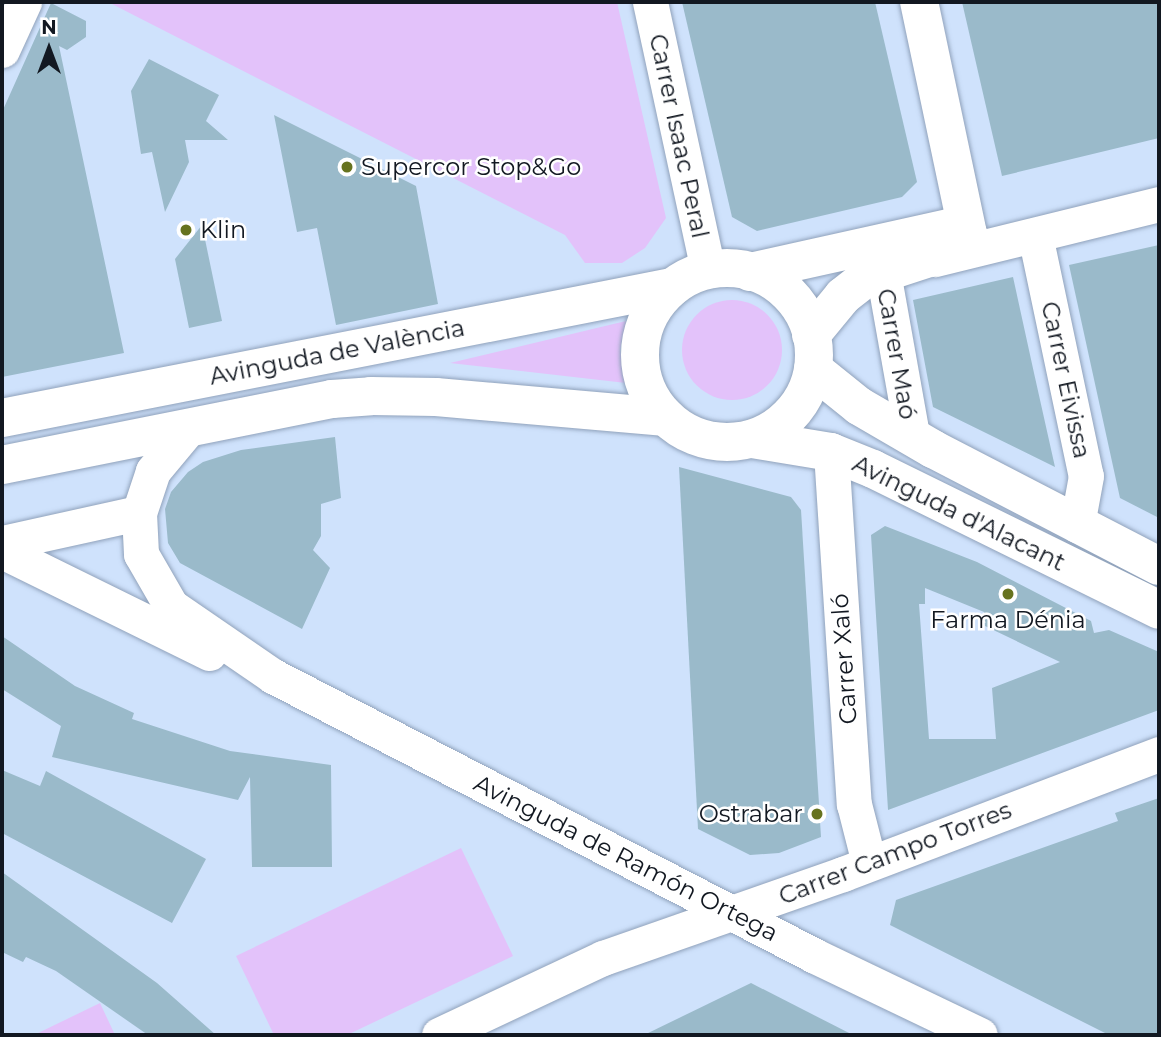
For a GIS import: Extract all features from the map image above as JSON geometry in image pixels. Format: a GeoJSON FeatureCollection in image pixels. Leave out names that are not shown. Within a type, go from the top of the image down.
{"type":"FeatureCollection","features":[{"type":"Feature","properties":{"kind":"main road"},"geometry":{"type":"LineString","coordinates":[[919,2],[968,224],[968,233],[954,249],[854,286],[812,352],[793,412],[774,429],[752,439],[706,440],[684,432],[666,417],[642,376],[639,351],[655,305],[672,287],[708,270],[750,272],[968,224]]}},
{"type":"Feature","properties":{"kind":"main road"},"geometry":{"type":"LineString","coordinates":[[750,272],[789,295],[812,352]]}},
{"type":"Feature","properties":{"kind":"main road","name":"Avinguda de València"},"geometry":{"type":"LineString","coordinates":[[2,418],[672,287]]}},
{"type":"Feature","properties":{"kind":"main road","name":"Avinguda d'Alacant"},"geometry":{"type":"LineString","coordinates":[[812,352],[838,391],[912,435],[1077,525],[1159,566]]}},
{"type":"Feature","properties":{"kind":"main road","name":"Avinguda de València"},"geometry":{"type":"LineString","coordinates":[[2,465],[332,399],[371,396],[666,417]]}},
{"type":"Feature","properties":{"kind":"main road","name":"Avinguda d'Alacant"},"geometry":{"type":"LineString","coordinates":[[752,439],[831,452],[1159,610]]}},
{"type":"Feature","properties":{"kind":"street"},"geometry":{"type":"LineString","coordinates":[[2,50],[24,2]]}},
{"type":"Feature","properties":{"kind":"street","name":"Carrer Isaac Peral"},"geometry":{"type":"LineString","coordinates":[[650,2],[708,270]]}},
{"type":"Feature","properties":{"kind":"street"},"geometry":{"type":"LineString","coordinates":[[897,268],[1159,204]]}},
{"type":"Feature","properties":{"kind":"street","name":"Carrer Eivissa"},"geometry":{"type":"LineString","coordinates":[[1035,235],[1086,476],[1077,525]]}},
{"type":"Feature","properties":{"kind":"street","name":"Carrer Maó"},"geometry":{"type":"LineString","coordinates":[[897,268],[912,435]]}},
{"type":"Feature","properties":{"kind":"street","name":"Avinguda de Ramón Ortega"},"geometry":{"type":"LineString","coordinates":[[188,429],[153,471],[139,513],[141,554],[171,606],[273,676],[733,913],[980,1035]]}},
{"type":"Feature","properties":{"kind":"street","name":"Carrer Xaló"},"geometry":{"type":"LineString","coordinates":[[831,452],[854,804],[869,863]]}},
{"type":"Feature","properties":{"kind":"street"},"geometry":{"type":"LineString","coordinates":[[2,543],[139,513]]}},
{"type":"Feature","properties":{"kind":"street","name":"Avinguda de Ramón Ortega"},"geometry":{"type":"LineString","coordinates":[[2,551],[193,647],[273,676]]}},
{"type":"Feature","properties":{"kind":"street","name":"Carrer Campo Torres"},"geometry":{"type":"LineString","coordinates":[[439,1035],[603,958],[733,913],[1159,754]]}},
{"type":"Feature","properties":{"kind":"shaded area"},"geometry":{"type":"Polygon","coordinates":[[[108,2],[617,2],[666,218],[645,248],[622,263],[585,263],[565,235],[108,2]]]}},
{"type":"Feature","properties":{"kind":"shaded area"},"geometry":{"type":"Polygon","coordinates":[[[732,300],[760,308],[774,322],[782,350],[774,378],[760,392],[732,400],[704,392],[690,378],[682,350],[690,322],[704,308],[732,300]]]}},
{"type":"Feature","properties":{"kind":"shaded area"},"geometry":{"type":"Polygon","coordinates":[[[626,321],[620,350],[626,383],[450,363],[626,321]]]}},
{"type":"Feature","properties":{"kind":"shaded area"},"geometry":{"type":"Polygon","coordinates":[[[461,848],[513,956],[347,1035],[274,1035],[236,956],[461,848]]]}},
{"type":"Feature","properties":{"kind":"shaded area"},"geometry":{"type":"Polygon","coordinates":[[[100,1003],[115,1035],[34,1035],[100,1003]]]}},
{"type":"Feature","properties":{"kind":"building"},"geometry":{"type":"Polygon","coordinates":[[[682,2],[875,2],[917,182],[902,197],[757,231],[732,217],[682,2]]]}},
{"type":"Feature","properties":{"kind":"building"},"geometry":{"type":"Polygon","coordinates":[[[962,2],[1159,2],[1159,138],[1002,176],[962,2]]]}},
{"type":"Feature","properties":{"kind":"building"},"geometry":{"type":"Polygon","coordinates":[[[51,3],[86,21],[86,37],[67,50],[59,46],[124,353],[2,377],[2,112],[51,3]]]}},
{"type":"Feature","properties":{"kind":"building"},"geometry":{"type":"Polygon","coordinates":[[[149,59],[219,95],[206,121],[228,140],[185,140],[189,162],[165,212],[152,152],[141,154],[131,91],[149,59]]]}},
{"type":"Feature","properties":{"kind":"building"},"geometry":{"type":"Polygon","coordinates":[[[274,115],[416,186],[438,304],[336,325],[317,228],[297,232],[274,115]]]}},
{"type":"Feature","properties":{"kind":"building"},"geometry":{"type":"Polygon","coordinates":[[[202,225],[222,321],[189,328],[175,259],[202,225]]]}},
{"type":"Feature","properties":{"kind":"building"},"geometry":{"type":"Polygon","coordinates":[[[1159,245],[1159,518],[1120,498],[1069,265],[1159,245]]]}},
{"type":"Feature","properties":{"kind":"building"},"geometry":{"type":"Polygon","coordinates":[[[1013,277],[1055,467],[933,407],[913,300],[1013,277]]]}},
{"type":"Feature","properties":{"kind":"building"},"geometry":{"type":"Polygon","coordinates":[[[335,437],[341,498],[321,504],[321,536],[313,550],[330,568],[302,629],[180,563],[168,543],[165,509],[171,492],[188,472],[203,462],[241,450],[335,437]]]}},
{"type":"Feature","properties":{"kind":"building"},"geometry":{"type":"Polygon","coordinates":[[[679,467],[791,497],[801,510],[821,837],[779,853],[750,855],[698,829],[679,467]]]}},
{"type":"Feature","properties":{"kind":"building"},"geometry":{"type":"Polygon","coordinates":[[[885,526],[977,562],[1091,621],[1094,633],[1109,630],[1159,652],[1159,710],[888,810],[871,535],[885,526]],[[925,588],[925,604],[919,604],[929,739],[996,739],[992,688],[1060,662],[985,626],[984,612],[925,588]]]}},
{"type":"Feature","properties":{"kind":"building"},"geometry":{"type":"Polygon","coordinates":[[[2,636],[75,686],[134,713],[132,719],[230,751],[331,765],[332,867],[252,867],[250,777],[238,800],[52,757],[61,726],[2,689],[2,636]]]}},
{"type":"Feature","properties":{"kind":"building"},"geometry":{"type":"Polygon","coordinates":[[[2,770],[40,786],[46,771],[206,859],[172,923],[2,833],[2,770]]]}},
{"type":"Feature","properties":{"kind":"building"},"geometry":{"type":"Polygon","coordinates":[[[1159,798],[1159,1035],[1109,1035],[890,925],[896,900],[1118,821],[1115,813],[1159,798]]]}},
{"type":"Feature","properties":{"kind":"building"},"geometry":{"type":"Polygon","coordinates":[[[2,872],[157,983],[216,1035],[148,1035],[56,971],[26,957],[23,962],[2,952],[2,872]]]}},
{"type":"Feature","properties":{"kind":"building"},"geometry":{"type":"Polygon","coordinates":[[[751,983],[853,1035],[644,1035],[751,983]]]}},
{"type":"Feature","properties":{"kind":"place","name":"Supercor Stop&Go"},"geometry":{"type":"Point","coordinates":[347,167]}},
{"type":"Feature","properties":{"kind":"place","name":"Klin"},"geometry":{"type":"Point","coordinates":[186,230]}},
{"type":"Feature","properties":{"kind":"place","name":"Farma Dénia"},"geometry":{"type":"Point","coordinates":[1008,594]}},
{"type":"Feature","properties":{"kind":"place","name":"Ostrabar"},"geometry":{"type":"Point","coordinates":[817,814]}}]}
